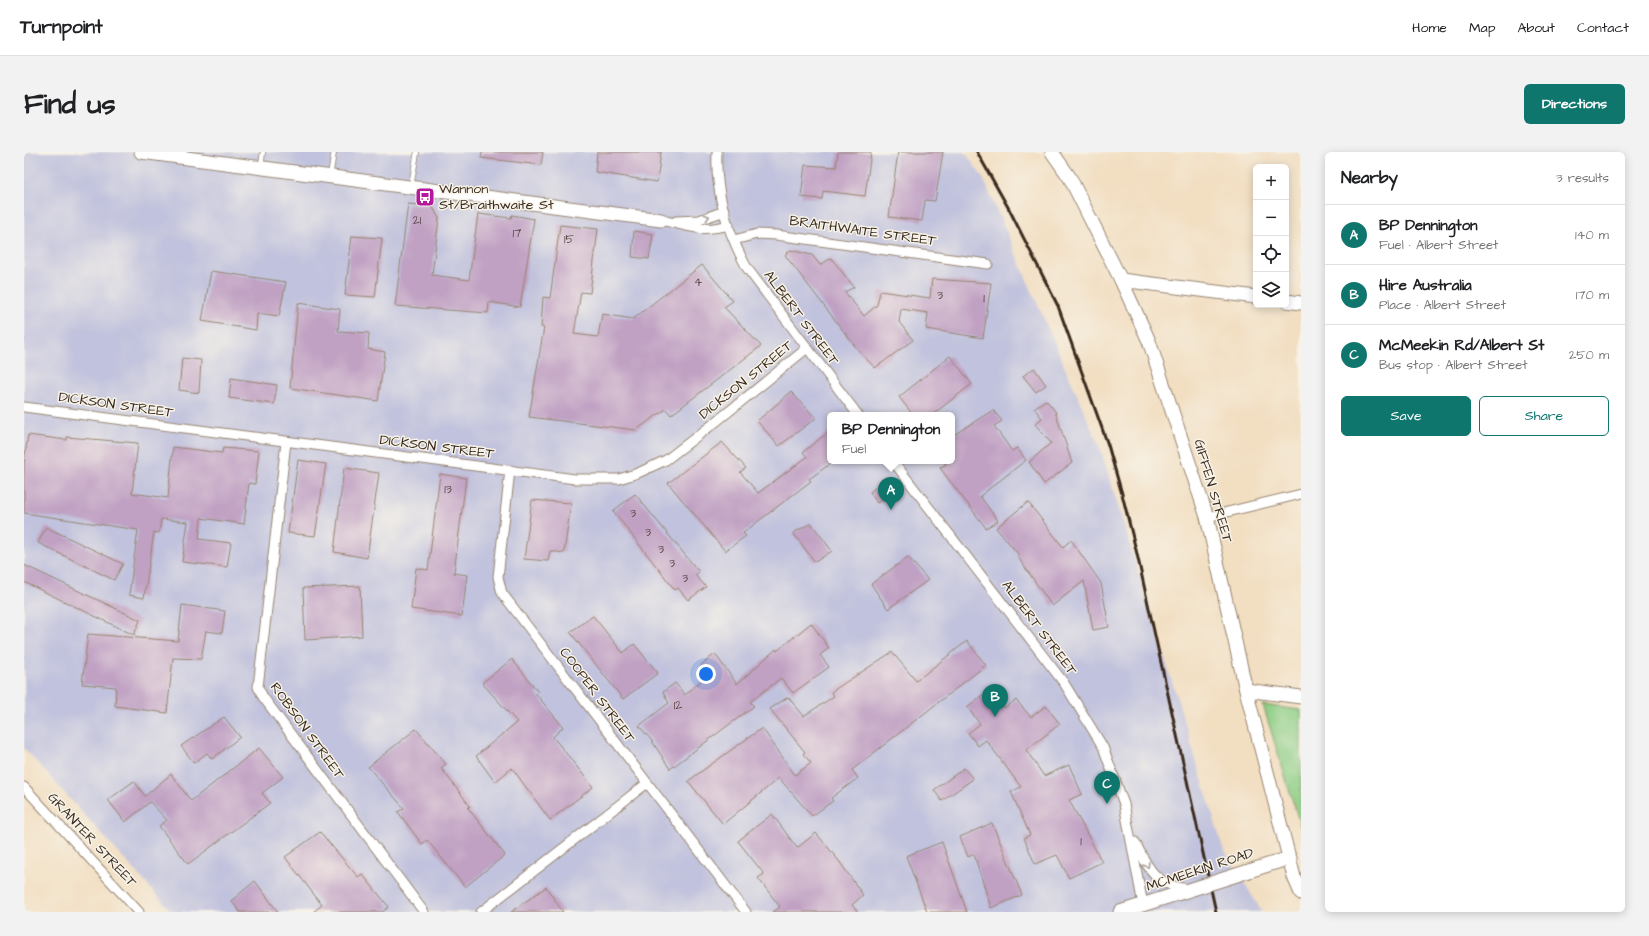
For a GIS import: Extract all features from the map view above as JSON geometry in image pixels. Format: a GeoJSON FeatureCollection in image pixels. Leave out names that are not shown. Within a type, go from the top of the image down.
{"type":"FeatureCollection","features":[{"type":"Feature","properties":{"kind":"street","name":"BRAITHWAITE STREET"},"geometry":{"type":"LineString","coordinates":[[141,152],[203,158],[260,168],[661,220],[699,220],[725,211]]}},
{"type":"Feature","properties":{"kind":"street","name":"ALBERT STREET"},"geometry":{"type":"LineString","coordinates":[[717,152],[718,189],[741,258],[754,279],[806,349],[856,412]]}},
{"type":"Feature","properties":{"kind":"street","name":"GIFFEN STREET"},"geometry":{"type":"LineString","coordinates":[[1052,152],[1070,178],[1121,280],[1149,341],[1207,517],[1246,690],[1290,858],[1301,893]]}},
{"type":"Feature","properties":{"kind":"street","name":"BRAITHWAITE STREET"},"geometry":{"type":"LineString","coordinates":[[661,220],[701,230],[714,229],[732,233],[776,235],[988,264]]}},
{"type":"Feature","properties":{"kind":"street"},"geometry":{"type":"LineString","coordinates":[[1121,280],[1253,297]]}},
{"type":"Feature","properties":{"kind":"street"},"geometry":{"type":"LineString","coordinates":[[1289,301],[1301,302]]}},
{"type":"Feature","properties":{"kind":"street","name":"DICKSON STREET"},"geometry":{"type":"LineString","coordinates":[[24,407],[574,478],[600,480],[619,479],[638,473],[666,460],[806,349]]}},
{"type":"Feature","properties":{"kind":"street","name":"ROBSON STREET"},"geometry":{"type":"LineString","coordinates":[[286,442],[258,687],[263,697],[424,912]]}},
{"type":"Feature","properties":{"kind":"street","name":"ALBERT STREET"},"geometry":{"type":"LineString","coordinates":[[895,464],[1064,682],[1103,747],[1116,782],[1130,830],[1143,905]]}},
{"type":"Feature","properties":{"kind":"street","name":"COOPER STREET"},"geometry":{"type":"LineString","coordinates":[[510,470],[498,577],[502,593],[646,784],[746,912]]}},
{"type":"Feature","properties":{"kind":"street"},"geometry":{"type":"LineString","coordinates":[[1207,517],[1301,494]]}},
{"type":"Feature","properties":{"kind":"street"},"geometry":{"type":"LineString","coordinates":[[1246,690],[1301,697]]}},
{"type":"Feature","properties":{"kind":"street"},"geometry":{"type":"LineString","coordinates":[[482,912],[646,784]]}},
{"type":"Feature","properties":{"kind":"street","name":"GRANTER STREET"},"geometry":{"type":"LineString","coordinates":[[24,787],[140,912]]}},
{"type":"Feature","properties":{"kind":"street","name":"ALBERT STREET"},"geometry":{"type":"LineString","coordinates":[[1130,830],[1154,875],[1170,885],[1198,888]]}},
{"type":"Feature","properties":{"kind":"street","name":"MCMEEKIN ROAD"},"geometry":{"type":"LineString","coordinates":[[1120,912],[1290,858]]}},
{"type":"Feature","properties":{"kind":"lane"},"geometry":{"type":"LineString","coordinates":[[260,168],[263,152]]}},
{"type":"Feature","properties":{"kind":"lane"},"geometry":{"type":"LineString","coordinates":[[330,177],[334,152]]}},
{"type":"Feature","properties":{"kind":"lane"},"geometry":{"type":"LineString","coordinates":[[411,187],[417,152]]}},
{"type":"Feature","properties":{"kind":"shaded area"},"geometry":{"type":"Polygon","coordinates":[[[24,152],[965,152],[983,178],[1101,450],[1223,848],[1262,912],[172,912],[24,748],[24,152]]]}},
{"type":"Feature","properties":{"kind":"green space"},"geometry":{"type":"Polygon","coordinates":[[[1263,705],[1301,710],[1301,828],[1263,705]]]}},
{"type":"Feature","properties":{"kind":"building"},"geometry":{"type":"Polygon","coordinates":[[[482,152],[543,152],[541,165],[481,158],[482,152]]]}},
{"type":"Feature","properties":{"kind":"building"},"geometry":{"type":"Polygon","coordinates":[[[597,152],[661,152],[657,182],[595,172],[597,152]]]}},
{"type":"Feature","properties":{"kind":"building"},"geometry":{"type":"Polygon","coordinates":[[[838,152],[871,152],[865,196],[823,191],[822,199],[801,197],[805,165],[836,167],[838,152]]]}},
{"type":"Feature","properties":{"kind":"building"},"geometry":{"type":"Polygon","coordinates":[[[898,152],[943,152],[935,201],[925,200],[922,221],[889,217],[898,152]]]}},
{"type":"Feature","properties":{"kind":"building"},"geometry":{"type":"Polygon","coordinates":[[[408,204],[432,206],[439,218],[432,275],[469,280],[478,214],[511,218],[512,215],[534,219],[520,307],[489,302],[488,313],[395,306],[408,204]]]}},
{"type":"Feature","properties":{"kind":"building"},"geometry":{"type":"Polygon","coordinates":[[[560,225],[598,229],[590,293],[581,292],[574,334],[598,337],[602,314],[633,319],[702,265],[733,301],[724,307],[761,346],[671,415],[666,409],[636,430],[529,417],[544,327],[541,327],[543,297],[550,298],[560,225]]]}},
{"type":"Feature","properties":{"kind":"building"},"geometry":{"type":"Polygon","coordinates":[[[634,231],[653,234],[649,259],[632,257],[634,231]]]}},
{"type":"Feature","properties":{"kind":"building"},"geometry":{"type":"Polygon","coordinates":[[[352,236],[382,238],[375,297],[345,295],[352,236]]]}},
{"type":"Feature","properties":{"kind":"building"},"geometry":{"type":"Polygon","coordinates":[[[790,250],[812,255],[820,265],[831,258],[854,287],[845,292],[864,316],[877,305],[880,291],[930,298],[932,279],[991,283],[983,338],[926,329],[928,313],[901,309],[899,322],[913,340],[875,368],[858,350],[785,255],[790,250]]]}},
{"type":"Feature","properties":{"kind":"building"},"geometry":{"type":"Polygon","coordinates":[[[211,271],[286,282],[279,316],[257,313],[256,330],[202,321],[211,271]]]}},
{"type":"Feature","properties":{"kind":"building"},"geometry":{"type":"Polygon","coordinates":[[[298,303],[340,309],[338,331],[369,333],[368,349],[385,352],[378,401],[290,388],[298,303]]]}},
{"type":"Feature","properties":{"kind":"building"},"geometry":{"type":"Polygon","coordinates":[[[950,356],[972,384],[936,412],[911,412],[899,397],[950,356]]]}},
{"type":"Feature","properties":{"kind":"building"},"geometry":{"type":"Polygon","coordinates":[[[182,358],[201,360],[199,393],[179,390],[182,358]]]}},
{"type":"Feature","properties":{"kind":"building"},"geometry":{"type":"Polygon","coordinates":[[[1034,368],[1046,385],[1036,392],[1023,376],[1034,368]]]}},
{"type":"Feature","properties":{"kind":"building"},"geometry":{"type":"Polygon","coordinates":[[[231,378],[277,385],[274,404],[229,398],[231,378]]]}},
{"type":"Feature","properties":{"kind":"building"},"geometry":{"type":"Polygon","coordinates":[[[791,392],[816,418],[779,446],[757,421],[791,392]]]}},
{"type":"Feature","properties":{"kind":"building"},"geometry":{"type":"Polygon","coordinates":[[[1046,400],[1055,411],[1072,463],[1044,484],[1029,462],[1051,443],[1035,424],[1042,418],[1034,408],[1046,400]]]}},
{"type":"Feature","properties":{"kind":"building"},"geometry":{"type":"Polygon","coordinates":[[[993,410],[1002,421],[994,426],[1012,451],[1017,448],[1026,460],[980,496],[998,521],[986,528],[940,468],[946,464],[955,464],[955,434],[993,410]]]}},
{"type":"Feature","properties":{"kind":"building"},"geometry":{"type":"Polygon","coordinates":[[[827,433],[827,464],[830,464],[809,479],[811,481],[743,533],[746,536],[725,551],[668,483],[722,442],[746,468],[740,472],[758,493],[807,457],[803,452],[827,433]]]}},
{"type":"Feature","properties":{"kind":"building"},"geometry":{"type":"Polygon","coordinates":[[[28,435],[67,440],[67,437],[138,443],[132,493],[168,498],[173,447],[222,453],[223,448],[259,451],[255,484],[249,483],[244,524],[201,518],[199,539],[231,543],[227,567],[182,562],[188,522],[161,519],[159,533],[154,532],[144,598],[129,595],[138,530],[24,513],[24,463],[28,435]]]}},
{"type":"Feature","properties":{"kind":"building"},"geometry":{"type":"Polygon","coordinates":[[[298,460],[326,464],[315,536],[288,533],[298,460]]]}},
{"type":"Feature","properties":{"kind":"building"},"geometry":{"type":"Polygon","coordinates":[[[344,468],[379,473],[367,558],[334,552],[344,468]]]}},
{"type":"Feature","properties":{"kind":"building"},"geometry":{"type":"Polygon","coordinates":[[[440,474],[466,478],[454,573],[467,575],[462,616],[411,609],[416,568],[428,570],[440,474]]]}},
{"type":"Feature","properties":{"kind":"building"},"geometry":{"type":"Polygon","coordinates":[[[882,482],[891,495],[877,503],[870,492],[882,482]]]}},
{"type":"Feature","properties":{"kind":"building"},"geometry":{"type":"Polygon","coordinates":[[[635,494],[699,572],[695,575],[706,587],[688,600],[678,588],[675,590],[613,511],[635,494]]]}},
{"type":"Feature","properties":{"kind":"building"},"geometry":{"type":"Polygon","coordinates":[[[532,500],[571,503],[564,553],[550,551],[548,561],[524,559],[532,500]]]}},
{"type":"Feature","properties":{"kind":"building"},"geometry":{"type":"Polygon","coordinates":[[[1028,502],[1063,547],[1071,540],[1101,583],[1109,627],[1093,630],[1084,581],[1052,606],[1017,556],[1019,555],[996,528],[1028,502]]]}},
{"type":"Feature","properties":{"kind":"building"},"geometry":{"type":"Polygon","coordinates":[[[811,523],[832,551],[815,562],[793,533],[811,523]]]}},
{"type":"Feature","properties":{"kind":"building"},"geometry":{"type":"Polygon","coordinates":[[[46,527],[123,564],[114,580],[38,543],[46,527]]]}},
{"type":"Feature","properties":{"kind":"building"},"geometry":{"type":"Polygon","coordinates":[[[908,557],[928,580],[888,609],[871,584],[908,557]]]}},
{"type":"Feature","properties":{"kind":"building"},"geometry":{"type":"Polygon","coordinates":[[[24,565],[140,620],[134,635],[24,582],[24,565]]]}},
{"type":"Feature","properties":{"kind":"building"},"geometry":{"type":"Polygon","coordinates":[[[360,586],[362,636],[305,640],[303,588],[360,586]]]}},
{"type":"Feature","properties":{"kind":"building"},"geometry":{"type":"Polygon","coordinates":[[[182,605],[225,611],[222,633],[206,631],[201,659],[173,658],[167,713],[115,706],[116,687],[82,684],[88,634],[178,641],[182,605]]]}},
{"type":"Feature","properties":{"kind":"building"},"geometry":{"type":"Polygon","coordinates":[[[593,616],[623,653],[634,644],[658,673],[623,699],[570,632],[593,616]]]}},
{"type":"Feature","properties":{"kind":"building"},"geometry":{"type":"Polygon","coordinates":[[[811,623],[829,648],[820,655],[829,667],[793,693],[781,678],[750,702],[754,706],[670,769],[652,741],[639,726],[669,703],[663,692],[675,683],[685,695],[708,675],[701,665],[715,654],[737,684],[776,649],[777,651],[811,623]]]}},
{"type":"Feature","properties":{"kind":"building"},"geometry":{"type":"Polygon","coordinates":[[[967,641],[986,665],[852,770],[858,778],[831,798],[833,801],[812,816],[779,778],[723,824],[688,781],[762,728],[795,775],[811,763],[803,754],[805,752],[770,709],[788,697],[804,716],[834,696],[831,692],[892,652],[916,681],[967,641]]]}},
{"type":"Feature","properties":{"kind":"building"},"geometry":{"type":"Polygon","coordinates":[[[512,659],[538,692],[536,694],[563,727],[553,737],[593,787],[550,820],[512,768],[495,782],[476,756],[517,722],[482,683],[512,659]]]}},
{"type":"Feature","properties":{"kind":"building"},"geometry":{"type":"Polygon","coordinates":[[[990,689],[1005,708],[1016,700],[1031,717],[1046,706],[1060,724],[1026,750],[1044,776],[1069,765],[1082,794],[1069,800],[1102,862],[1069,878],[1057,855],[1035,864],[1024,838],[1030,835],[1011,792],[1021,787],[986,740],[978,746],[968,733],[980,724],[967,707],[990,689]]]}},
{"type":"Feature","properties":{"kind":"building"},"geometry":{"type":"Polygon","coordinates":[[[224,717],[240,737],[212,759],[207,753],[194,763],[181,746],[224,717]]]}},
{"type":"Feature","properties":{"kind":"building"},"geometry":{"type":"Polygon","coordinates":[[[416,729],[446,764],[441,768],[470,806],[468,808],[505,855],[465,887],[427,840],[422,844],[398,812],[404,808],[368,767],[416,729]]]}},
{"type":"Feature","properties":{"kind":"building"},"geometry":{"type":"Polygon","coordinates":[[[259,748],[283,777],[262,793],[270,803],[188,864],[159,826],[167,820],[150,802],[125,822],[108,800],[134,781],[145,796],[171,774],[191,801],[259,748]]]}},
{"type":"Feature","properties":{"kind":"building"},"geometry":{"type":"Polygon","coordinates":[[[964,768],[973,779],[942,801],[934,790],[964,768]]]}},
{"type":"Feature","properties":{"kind":"building"},"geometry":{"type":"Polygon","coordinates":[[[772,814],[797,848],[816,833],[839,861],[863,895],[852,905],[858,912],[773,912],[780,907],[758,878],[764,874],[738,841],[772,814]]]}},
{"type":"Feature","properties":{"kind":"building"},"geometry":{"type":"Polygon","coordinates":[[[992,823],[1022,895],[991,908],[974,854],[968,857],[960,837],[992,823]]]}},
{"type":"Feature","properties":{"kind":"building"},"geometry":{"type":"Polygon","coordinates":[[[320,832],[358,877],[362,874],[389,907],[382,912],[313,912],[322,905],[285,857],[320,832]]]}},
{"type":"Feature","properties":{"kind":"building"},"geometry":{"type":"Polygon","coordinates":[[[942,842],[967,912],[927,912],[906,856],[942,842]]]}},
{"type":"Feature","properties":{"kind":"building"},"geometry":{"type":"Polygon","coordinates":[[[255,881],[278,912],[240,912],[231,901],[255,881]]]}},
{"type":"Feature","properties":{"kind":"building"},"geometry":{"type":"Polygon","coordinates":[[[546,887],[563,912],[511,912],[546,887]]]}},
{"type":"Feature","properties":{"kind":"railway"},"geometry":{"type":"LineString","coordinates":[[977,152],[1009,209],[1058,306],[1108,445],[1137,554],[1216,912]]}},
{"type":"Feature","properties":{"kind":"place","name":"Wannon St/Braithwaite St"},"geometry":{"type":"Point","coordinates":[425,197]}},
{"type":"Feature","properties":{"kind":"place","name":"BP Dennington"},"geometry":{"type":"Point","coordinates":[891,510]}},
{"type":"Feature","properties":{"kind":"place","name":"Hire Australia"},"geometry":{"type":"Point","coordinates":[995,717]}},
{"type":"Feature","properties":{"kind":"place","name":"McMeekin Rd/Albert St"},"geometry":{"type":"Point","coordinates":[1107,804]}}]}
